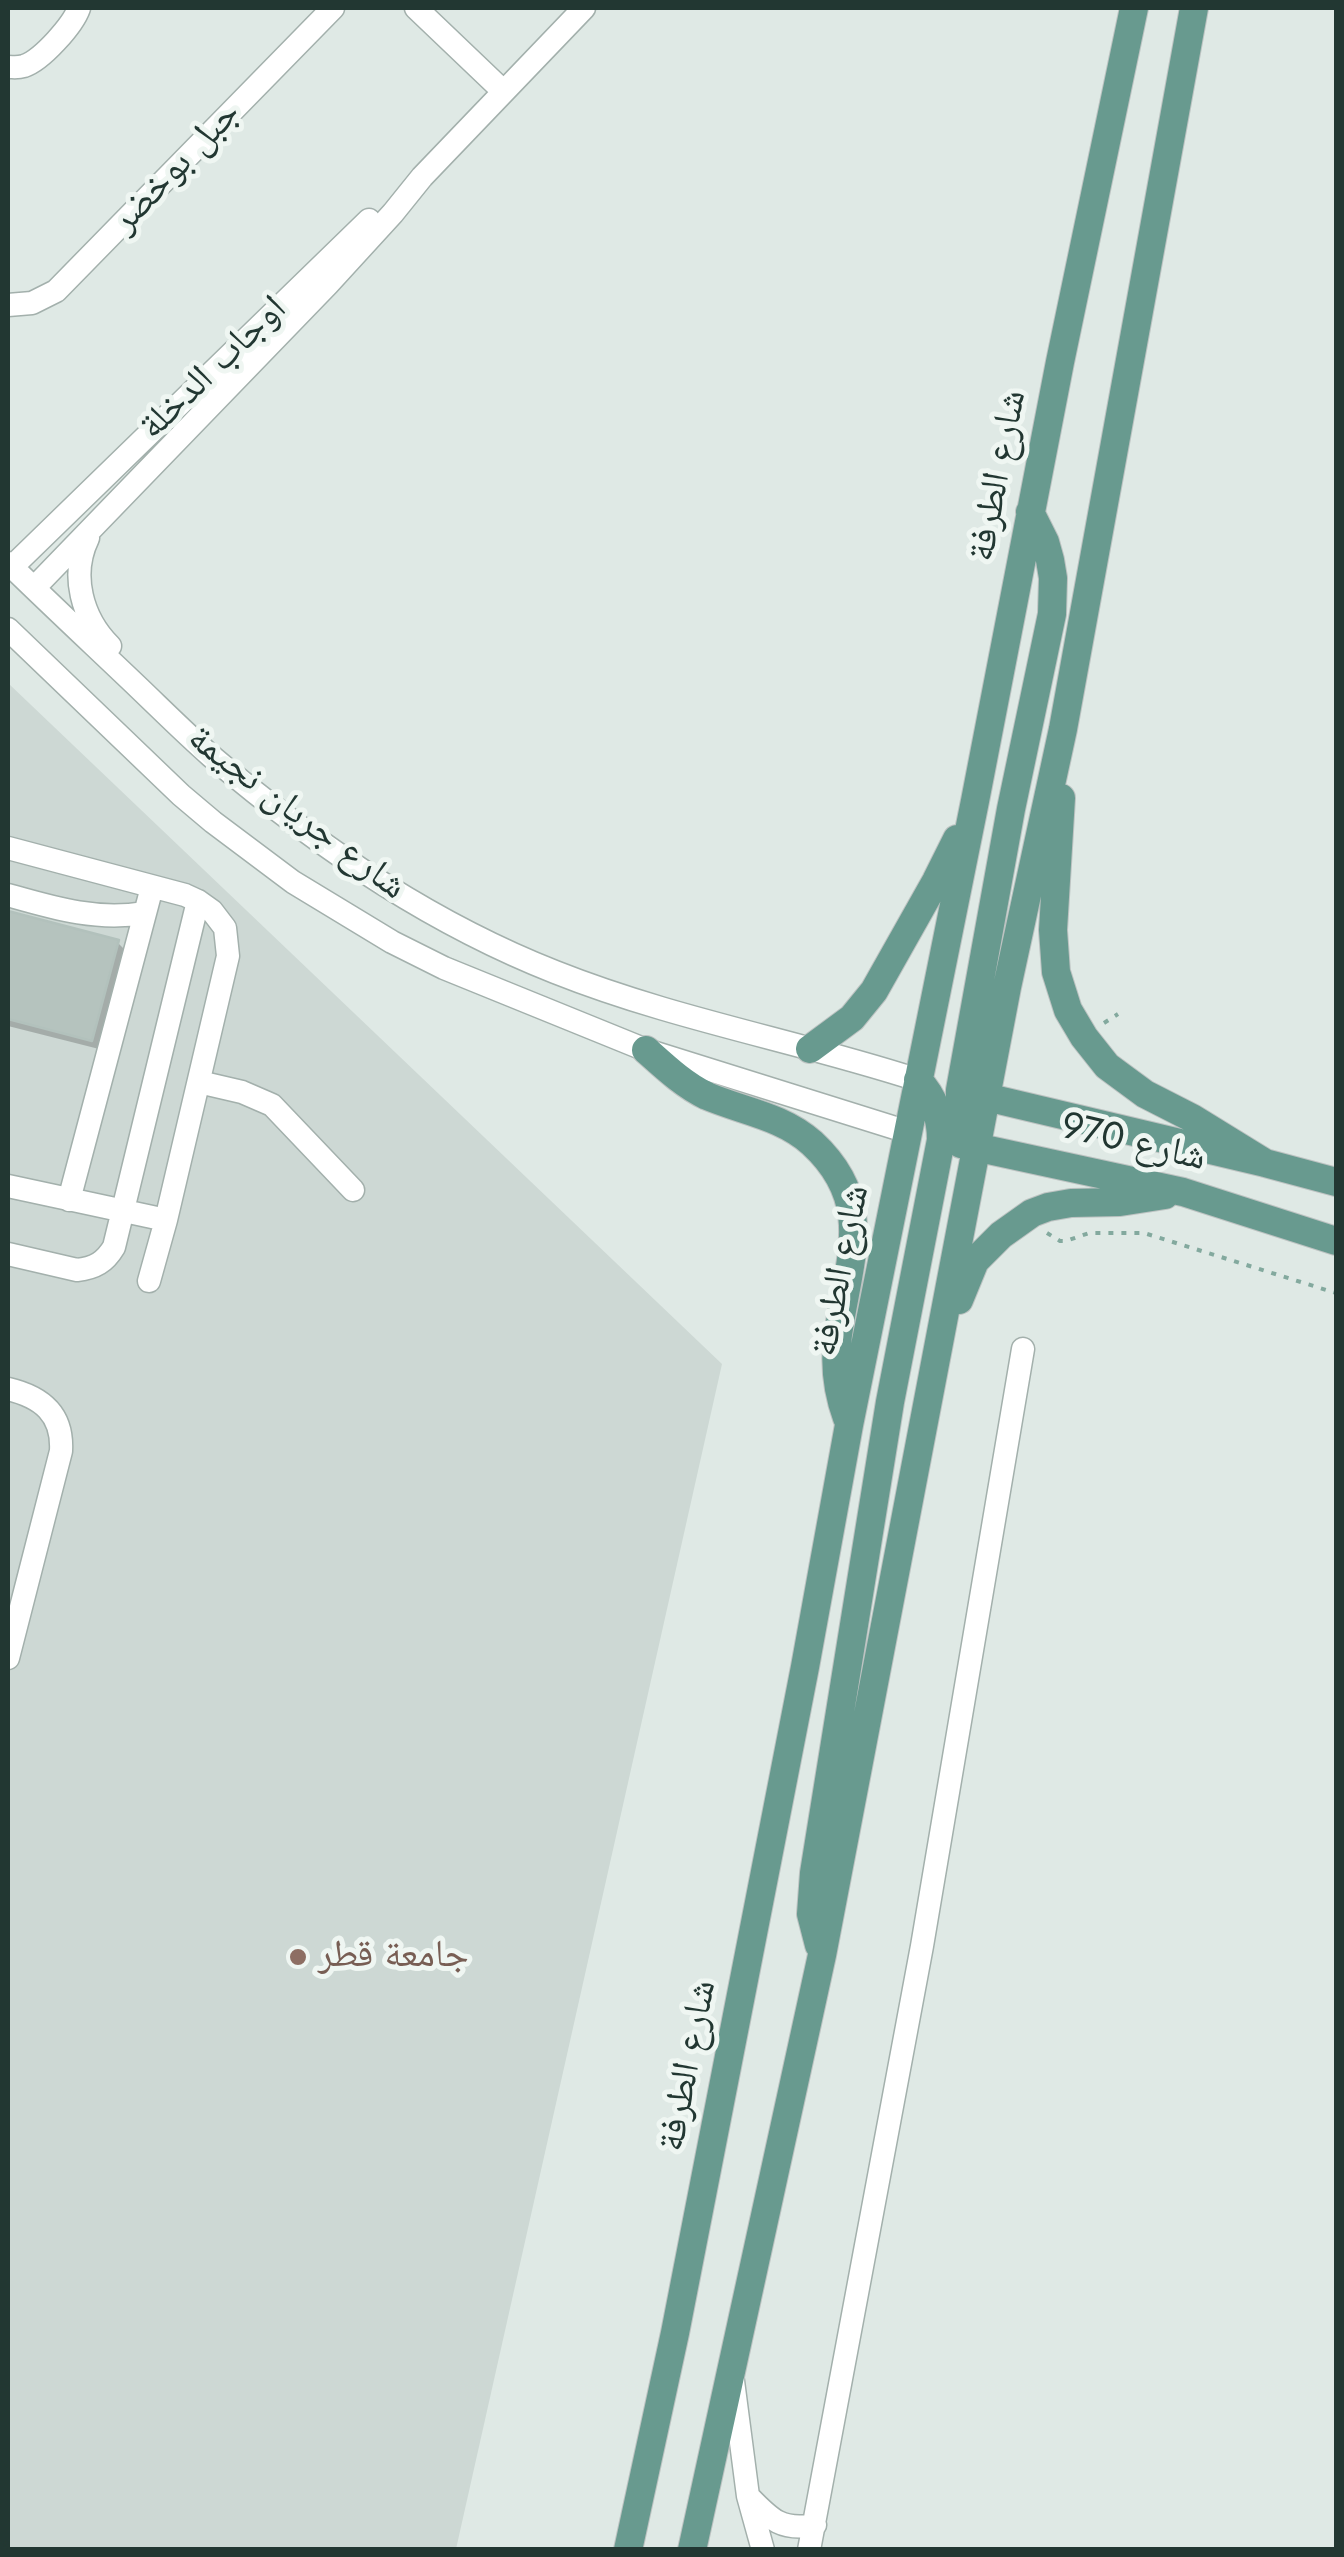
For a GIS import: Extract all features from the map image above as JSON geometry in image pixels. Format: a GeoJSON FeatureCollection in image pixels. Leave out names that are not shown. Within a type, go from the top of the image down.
{"type":"FeatureCollection","features":[{"type":"Feature","properties":{"kind":"main road"},"geometry":{"type":"LineString","coordinates":[[1120,8],[1127,45]]}},
{"type":"Feature","properties":{"kind":"main road","name":"شارع الطرفة"},"geometry":{"type":"LineString","coordinates":[[628,2550],[675,2332],[1030,512],[1134,8]]}},
{"type":"Feature","properties":{"kind":"main road"},"geometry":{"type":"LineString","coordinates":[[692,2550],[822,1956],[978,1147],[964,1124],[960,1103],[973,1094],[1006,987],[1063,729],[1194,8]]}},
{"type":"Feature","properties":{"kind":"main road"},"geometry":{"type":"LineString","coordinates":[[973,1094],[1011,809],[1054,596],[1045,542],[1030,512]]}},
{"type":"Feature","properties":{"kind":"main road"},"geometry":{"type":"LineString","coordinates":[[1063,729],[1053,930],[1056,972],[1068,1010],[1107,1066],[1145,1094],[1265,1162]]}},
{"type":"Feature","properties":{"kind":"main road"},"geometry":{"type":"LineString","coordinates":[[810,1049],[852,1018],[880,982],[975,801]]}},
{"type":"Feature","properties":{"kind":"main road"},"geometry":{"type":"LineString","coordinates":[[646,1050],[694,1089],[792,1128],[838,1172],[846,1188],[854,1237],[837,1338],[836,1379],[849,1425]]}},
{"type":"Feature","properties":{"kind":"main road"},"geometry":{"type":"LineString","coordinates":[[822,1956],[811,1914],[814,1874],[890,1402],[941,1140],[936,1107],[918,1080]]}},
{"type":"Feature","properties":{"kind":"main road","name":"شارع 970"},"geometry":{"type":"LineString","coordinates":[[918,1080],[1336,1182]]}},
{"type":"Feature","properties":{"kind":"main road","name":"شارع 970"},"geometry":{"type":"LineString","coordinates":[[908,1132],[1183,1192],[1336,1241]]}},
{"type":"Feature","properties":{"kind":"main road"},"geometry":{"type":"LineString","coordinates":[[943,1321],[961,1296],[976,1261],[1014,1224],[1032,1214],[1071,1203],[1120,1202],[1183,1192]]}},
{"type":"Feature","properties":{"kind":"street"},"geometry":{"type":"LineString","coordinates":[[8,67],[33,61],[71,24],[80,8]]}},
{"type":"Feature","properties":{"kind":"street","name":"جبل بوخضر"},"geometry":{"type":"LineString","coordinates":[[8,305],[32,304],[56,292],[333,8]]}},
{"type":"Feature","properties":{"kind":"street"},"geometry":{"type":"LineString","coordinates":[[416,8],[503,91]]}},
{"type":"Feature","properties":{"kind":"street","name":"اوجاب الدخلة"},"geometry":{"type":"LineString","coordinates":[[34,588],[328,284],[422,177],[584,8]]}},
{"type":"Feature","properties":{"kind":"street","name":"اوجاب الدخلة"},"geometry":{"type":"LineString","coordinates":[[10,565],[316,269],[384,206],[422,177]]}},
{"type":"Feature","properties":{"kind":"street"},"geometry":{"type":"LineString","coordinates":[[94,526],[79,567],[82,599],[88,614],[105,641],[187,716],[209,754]]}},
{"type":"Feature","properties":{"kind":"street","name":"شارع جريان نجيمة"},"geometry":{"type":"LineString","coordinates":[[10,565],[209,754],[320,842],[409,900],[553,972],[638,1002],[918,1080]]}},
{"type":"Feature","properties":{"kind":"street","name":"شارع جريان نجيمة"},"geometry":{"type":"LineString","coordinates":[[8,629],[181,795],[292,882],[358,923],[444,968],[646,1050],[908,1132]]}},
{"type":"Feature","properties":{"kind":"street"},"geometry":{"type":"LineString","coordinates":[[8,848],[186,895],[219,919],[224,928],[228,956],[148,1281]]}},
{"type":"Feature","properties":{"kind":"street"},"geometry":{"type":"LineString","coordinates":[[69,1200],[152,887]]}},
{"type":"Feature","properties":{"kind":"street"},"geometry":{"type":"LineString","coordinates":[[8,895],[89,916],[144,913]]}},
{"type":"Feature","properties":{"kind":"street"},"geometry":{"type":"LineString","coordinates":[[8,1254],[77,1270],[100,1264],[114,1247],[198,901]]}},
{"type":"Feature","properties":{"kind":"street"},"geometry":{"type":"LineString","coordinates":[[199,1082],[242,1092],[272,1105],[353,1190]]}},
{"type":"Feature","properties":{"kind":"street"},"geometry":{"type":"LineString","coordinates":[[8,1186],[166,1220]]}},
{"type":"Feature","properties":{"kind":"street"},"geometry":{"type":"LineString","coordinates":[[809,2550],[922,1946],[1023,1349]]}},
{"type":"Feature","properties":{"kind":"street"},"geometry":{"type":"LineString","coordinates":[[8,1389],[44,1404],[60,1426],[62,1438],[14,1605],[8,1658]]}},
{"type":"Feature","properties":{"kind":"street"},"geometry":{"type":"LineString","coordinates":[[732,2374],[748,2496],[763,2550]]}},
{"type":"Feature","properties":{"kind":"street"},"geometry":{"type":"LineString","coordinates":[[748,2496],[765,2514],[784,2525],[815,2525]]}},
{"type":"Feature","properties":{"kind":"path"},"geometry":{"type":"LineString","coordinates":[[1032,1214],[1045,1231],[1060,1241],[1090,1233],[1144,1234],[1336,1293]]}},
{"type":"Feature","properties":{"kind":"shaded area","name":"جامعة قطر"},"geometry":{"type":"Polygon","coordinates":[[[8,683],[722,1364],[456,2549],[8,2549],[8,683]]]}},
{"type":"Feature","properties":{"kind":"building"},"geometry":{"type":"Polygon","coordinates":[[[8,911],[119,940],[92,1041],[8,1019],[8,911]]]}},
{"type":"Feature","properties":{"kind":"place","name":"جامعة قطر"},"geometry":{"type":"Point","coordinates":[298,1957]}}]}
